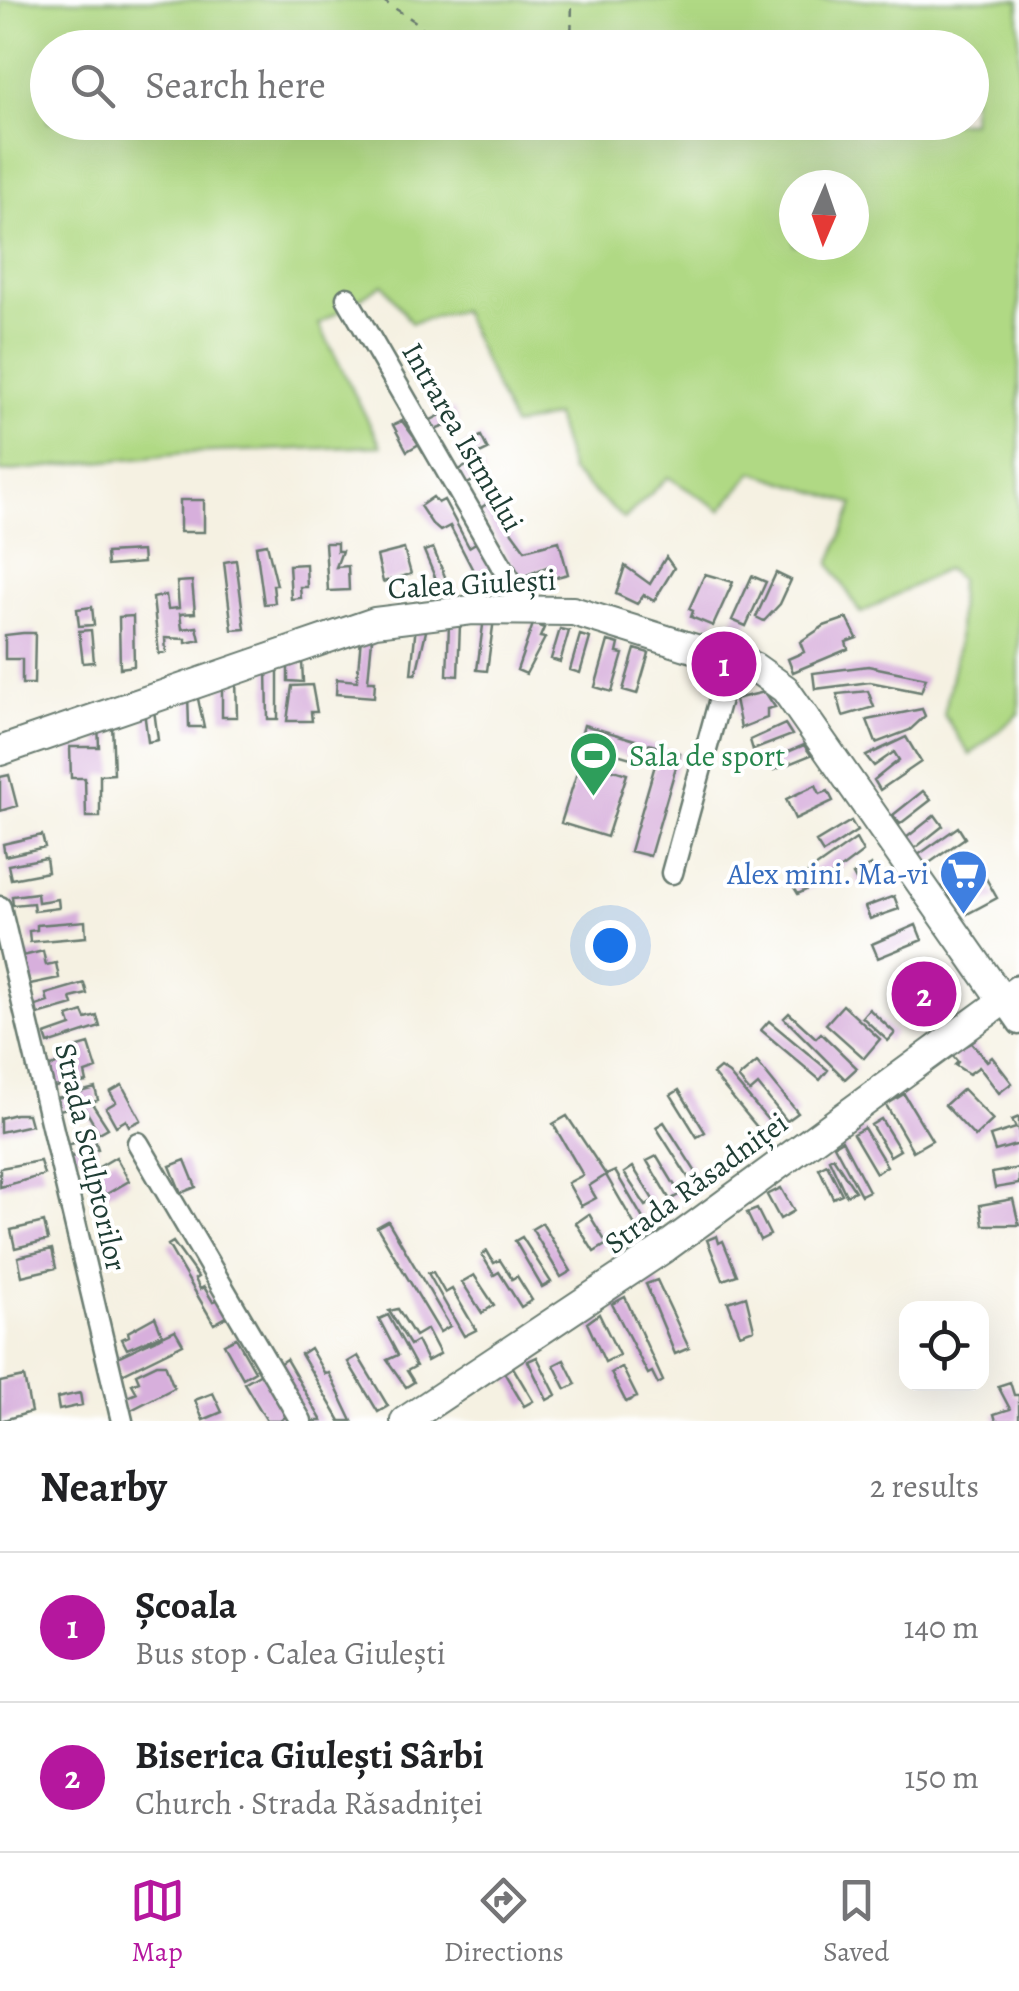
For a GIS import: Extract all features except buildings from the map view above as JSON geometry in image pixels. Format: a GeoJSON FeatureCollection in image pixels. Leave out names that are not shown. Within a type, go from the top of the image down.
{"type":"FeatureCollection","features":[{"type":"Feature","properties":{"kind":"main road","name":"Calea Giulești"},"geometry":{"type":"LineString","coordinates":[[0,751],[375,622],[526,608],[574,611],[754,667],[786,689],[1014,1005]]}},
{"type":"Feature","properties":{"kind":"main road","name":"Strada Răsadniței"},"geometry":{"type":"LineString","coordinates":[[405,1421],[666,1247],[1014,1005]]}},
{"type":"Feature","properties":{"kind":"street","name":"Intrarea Istmului"},"geometry":{"type":"LineString","coordinates":[[347,298],[526,608]]}},
{"type":"Feature","properties":{"kind":"street"},"geometry":{"type":"LineString","coordinates":[[672,873],[731,660]]}},
{"type":"Feature","properties":{"kind":"street","name":"Strada Sculptorilor"},"geometry":{"type":"LineString","coordinates":[[0,907],[122,1421]]}},
{"type":"Feature","properties":{"kind":"street"},"geometry":{"type":"LineString","coordinates":[[138,1143],[302,1421]]}},
{"type":"Feature","properties":{"kind":"path"},"geometry":{"type":"LineString","coordinates":[[382,0],[424,30]]}},
{"type":"Feature","properties":{"kind":"path"},"geometry":{"type":"LineString","coordinates":[[571,30],[572,0]]}},
{"type":"Feature","properties":{"kind":"green space"},"geometry":{"type":"Polygon","coordinates":[[[0,0],[1019,0],[1019,714],[970,755],[944,715],[958,646],[959,579],[946,569],[861,613],[830,564],[854,504],[753,472],[721,510],[668,477],[624,519],[571,472],[555,416],[513,426],[461,310],[411,323],[383,284],[319,324],[381,446],[184,453],[0,472],[0,0]]]}},
{"type":"Feature","properties":{"kind":"place","name":"Școala"},"geometry":{"type":"Point","coordinates":[724,664]}},
{"type":"Feature","properties":{"kind":"place","name":"Sala de sport"},"geometry":{"type":"Point","coordinates":[594,798]}},
{"type":"Feature","properties":{"kind":"place","name":"Alex mini. Ma-vi"},"geometry":{"type":"Point","coordinates":[964,916]}},
{"type":"Feature","properties":{"kind":"place","name":"Biserica Giulești Sârbi"},"geometry":{"type":"Point","coordinates":[924,994]}}]}
